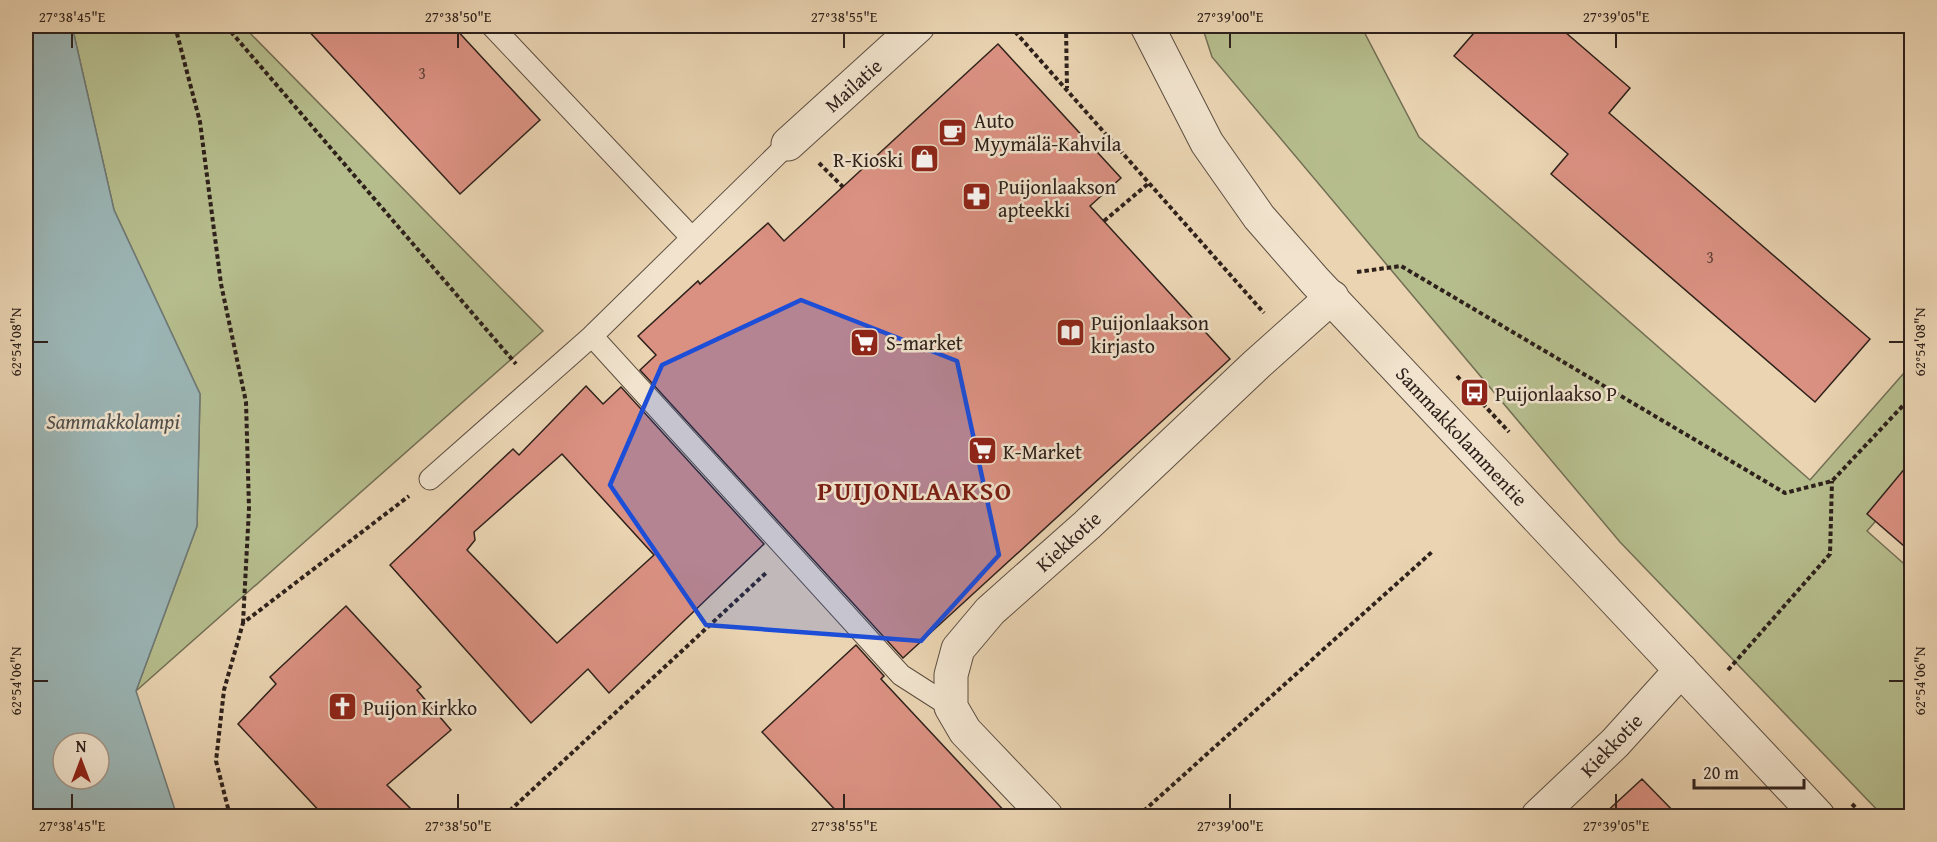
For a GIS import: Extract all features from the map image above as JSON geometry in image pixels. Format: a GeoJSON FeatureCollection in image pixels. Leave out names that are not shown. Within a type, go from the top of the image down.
{"type":"FeatureCollection","features":[{"type":"Feature","properties":{"kind":"street","name":"Mailatie"},"geometry":{"type":"LineString","coordinates":[[788,144],[918,26]]}},
{"type":"Feature","properties":{"kind":"street","name":"Sammakkolammentie"},"geometry":{"type":"LineString","coordinates":[[1147,26],[1214,152],[1258,217],[1818,816]]}},
{"type":"Feature","properties":{"kind":"street","name":"Kiekkotie"},"geometry":{"type":"LineString","coordinates":[[951,707],[951,675],[958,649],[990,611],[1087,525],[1257,364],[1332,297]]}},
{"type":"Feature","properties":{"kind":"street","name":"Kiekkotie"},"geometry":{"type":"LineString","coordinates":[[1538,816],[1615,743],[1681,670]]}},
{"type":"Feature","properties":{"kind":"street"},"geometry":{"type":"LineString","coordinates":[[951,707],[965,731],[1046,816]]}},
{"type":"Feature","properties":{"kind":"lane"},"geometry":{"type":"LineString","coordinates":[[492,26],[692,238]]}},
{"type":"Feature","properties":{"kind":"lane"},"geometry":{"type":"LineString","coordinates":[[430,480],[592,336],[788,144]]}},
{"type":"Feature","properties":{"kind":"lane"},"geometry":{"type":"LineString","coordinates":[[592,336],[902,675],[951,707]]}},
{"type":"Feature","properties":{"kind":"path"},"geometry":{"type":"LineString","coordinates":[[175,26],[200,123],[221,284],[246,402],[249,507],[243,623],[225,690],[216,761],[230,816]]}},
{"type":"Feature","properties":{"kind":"path"},"geometry":{"type":"LineString","coordinates":[[226,26],[535,386]]}},
{"type":"Feature","properties":{"kind":"path"},"geometry":{"type":"LineString","coordinates":[[1010,26],[1271,321]]}},
{"type":"Feature","properties":{"kind":"path"},"geometry":{"type":"LineString","coordinates":[[1066,26],[1066,89]]}},
{"type":"Feature","properties":{"kind":"path"},"geometry":{"type":"LineString","coordinates":[[818,162],[843,187]]}},
{"type":"Feature","properties":{"kind":"path"},"geometry":{"type":"LineString","coordinates":[[1104,221],[1149,183]]}},
{"type":"Feature","properties":{"kind":"path"},"geometry":{"type":"LineString","coordinates":[[1362,280],[1354,272],[1401,266],[1785,493],[1832,481],[1911,396]]}},
{"type":"Feature","properties":{"kind":"path"},"geometry":{"type":"LineString","coordinates":[[1450,369],[1514,436]]}},
{"type":"Feature","properties":{"kind":"path"},"geometry":{"type":"LineString","coordinates":[[243,623],[430,480]]}},
{"type":"Feature","properties":{"kind":"path"},"geometry":{"type":"LineString","coordinates":[[1736,678],[1728,670],[1830,554],[1832,481]]}},
{"type":"Feature","properties":{"kind":"path"},"geometry":{"type":"LineString","coordinates":[[1138,816],[1433,551]]}},
{"type":"Feature","properties":{"kind":"path"},"geometry":{"type":"LineString","coordinates":[[504,816],[789,552]]}},
{"type":"Feature","properties":{"kind":"path"},"geometry":{"type":"LineString","coordinates":[[1848,799],[1864,816]]}},
{"type":"Feature","properties":{"kind":"highlighted area"},"geometry":{"type":"Polygon","coordinates":[[[801,300],[957,361],[999,555],[921,641],[706,625],[610,485],[662,365],[801,300]]]}},
{"type":"Feature","properties":{"kind":"green space"},"geometry":{"type":"Polygon","coordinates":[[[72,26],[243,26],[543,331],[136,691],[197,526],[200,394],[114,210],[72,26]]]}},
{"type":"Feature","properties":{"kind":"green space"},"geometry":{"type":"Polygon","coordinates":[[[1202,26],[1361,26],[1419,137],[1810,480],[1911,365],[1911,481],[1867,531],[1911,570],[1911,816],[1883,816],[1620,542],[1212,57],[1202,26]]]}},
{"type":"Feature","properties":{"kind":"water","name":"Sammakkolampi"},"geometry":{"type":"Polygon","coordinates":[[[26,26],[72,26],[114,210],[200,394],[197,526],[136,691],[177,816],[26,816],[26,26]]]}},
{"type":"Feature","properties":{"kind":"building"},"geometry":{"type":"Polygon","coordinates":[[[304,26],[453,26],[540,120],[460,194],[304,26]]]}},
{"type":"Feature","properties":{"kind":"building"},"geometry":{"type":"Polygon","coordinates":[[[1480,26],[1558,26],[1630,88],[1609,113],[1870,339],[1815,402],[1551,174],[1568,154],[1454,56],[1480,26]]]}},
{"type":"Feature","properties":{"kind":"building"},"geometry":{"type":"Polygon","coordinates":[[[998,44],[1121,178],[1090,206],[1230,359],[903,658],[640,370],[656,355],[638,336],[698,281],[700,284],[768,223],[784,241],[998,44]]]}},
{"type":"Feature","properties":{"kind":"building"},"geometry":{"type":"Polygon","coordinates":[[[586,386],[603,404],[621,387],[764,544],[609,693],[588,669],[531,723],[390,565],[513,449],[519,455],[586,386]],[[562,454],[474,532],[475,540],[467,550],[557,643],[654,555],[562,454]]]}},
{"type":"Feature","properties":{"kind":"building"},"geometry":{"type":"Polygon","coordinates":[[[1911,461],[1911,552],[1867,514],[1911,461]]]}},
{"type":"Feature","properties":{"kind":"building","name":"Puijon Kirkko"},"geometry":{"type":"Polygon","coordinates":[[[346,606],[421,687],[417,690],[451,730],[387,785],[418,816],[324,816],[238,724],[276,684],[270,677],[346,606]]]}},
{"type":"Feature","properties":{"kind":"building"},"geometry":{"type":"Polygon","coordinates":[[[856,645],[884,676],[881,679],[1009,816],[841,816],[762,732],[856,645]]]}},
{"type":"Feature","properties":{"kind":"building"},"geometry":{"type":"Polygon","coordinates":[[[1642,779],[1678,816],[1602,816],[1642,779]]]}},
{"type":"Feature","properties":{"kind":"place","name":"Auto Myymälä-Kahvila"},"geometry":{"type":"Point","coordinates":[953,132]}},
{"type":"Feature","properties":{"kind":"place","name":"R-Kioski"},"geometry":{"type":"Point","coordinates":[924,159]}},
{"type":"Feature","properties":{"kind":"place","name":"Puijonlaakson apteekki"},"geometry":{"type":"Point","coordinates":[977,197]}},
{"type":"Feature","properties":{"kind":"place","name":"Puijonlaakson kirjasto"},"geometry":{"type":"Point","coordinates":[1070,333]}},
{"type":"Feature","properties":{"kind":"place","name":"S-market"},"geometry":{"type":"Point","coordinates":[865,342]}},
{"type":"Feature","properties":{"kind":"place","name":"Puijonlaakso P"},"geometry":{"type":"Point","coordinates":[1474,393]}},
{"type":"Feature","properties":{"kind":"place","name":"K-Market"},"geometry":{"type":"Point","coordinates":[982,451]}},
{"type":"Feature","properties":{"kind":"place","name":"Puijon Kirkko"},"geometry":{"type":"Point","coordinates":[342,707]}},
{"type":"Feature","properties":{"kind":"district","name":"PUIJONLAAKSO"},"geometry":{"type":"Point","coordinates":[915,490]}}]}
